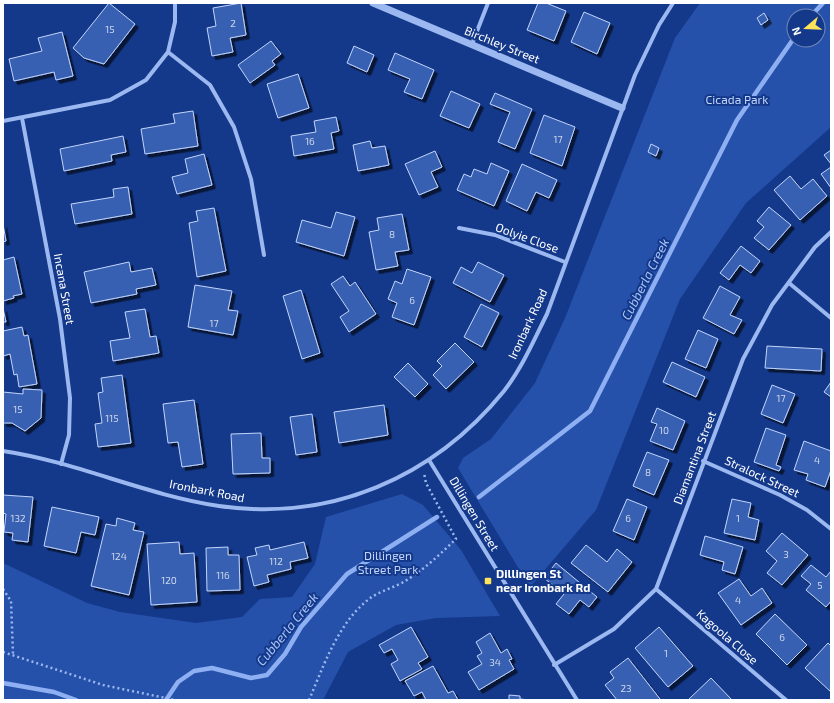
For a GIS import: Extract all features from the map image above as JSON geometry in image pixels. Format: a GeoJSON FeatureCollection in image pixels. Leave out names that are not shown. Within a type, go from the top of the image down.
{"type":"FeatureCollection","features":[{"type":"Feature","properties":{"kind":"street"},"geometry":{"type":"LineString","coordinates":[[3,121],[110,100],[146,80],[168,52],[175,22],[175,3]]}},
{"type":"Feature","properties":{"kind":"street","name":"Birchley Street"},"geometry":{"type":"LineString","coordinates":[[373,3],[622,108]]}},
{"type":"Feature","properties":{"kind":"street"},"geometry":{"type":"LineString","coordinates":[[472,44],[488,3]]}},
{"type":"Feature","properties":{"kind":"street","name":"Ironbark Road"},"geometry":{"type":"LineString","coordinates":[[3,451],[61,464],[161,492],[218,506],[252,510],[304,506],[353,496],[381,486],[409,473],[430,460],[466,433],[504,391],[529,352],[547,314],[622,108],[649,45],[673,3]]}},
{"type":"Feature","properties":{"kind":"street"},"geometry":{"type":"LineString","coordinates":[[168,52],[210,85],[234,127],[251,179],[264,255]]}},
{"type":"Feature","properties":{"kind":"street","name":"Incana Street"},"geometry":{"type":"LineString","coordinates":[[22,118],[60,319],[69,390],[69,436],[61,464]]}},
{"type":"Feature","properties":{"kind":"street","name":"Oolyie Close"},"geometry":{"type":"LineString","coordinates":[[459,228],[495,235],[566,262]]}},
{"type":"Feature","properties":{"kind":"street","name":"Diamantina Street"},"geometry":{"type":"LineString","coordinates":[[554,665],[614,629],[656,589],[743,360],[772,305],[815,247],[831,232]]}},
{"type":"Feature","properties":{"kind":"street"},"geometry":{"type":"LineString","coordinates":[[789,283],[831,318]]}},
{"type":"Feature","properties":{"kind":"street","name":"Dillingen Street"},"geometry":{"type":"LineString","coordinates":[[430,460],[554,665],[577,700]]}},
{"type":"Feature","properties":{"kind":"street","name":"Stralock Street"},"geometry":{"type":"LineString","coordinates":[[703,462],[780,494],[808,510],[831,528]]}},
{"type":"Feature","properties":{"kind":"street","name":"Kagoola Close"},"geometry":{"type":"LineString","coordinates":[[656,589],[786,700]]}},
{"type":"Feature","properties":{"kind":"path"},"geometry":{"type":"LineString","coordinates":[[309,700],[333,645],[357,612],[370,598],[404,582],[428,565],[456,539],[426,483],[422,465]]}},
{"type":"Feature","properties":{"kind":"path"},"geometry":{"type":"LineString","coordinates":[[3,589],[11,601],[13,654]]}},
{"type":"Feature","properties":{"kind":"path"},"geometry":{"type":"LineString","coordinates":[[3,652],[13,654],[102,685],[175,700]]}},
{"type":"Feature","properties":{"kind":"green space","name":"Cicada Park"},"geometry":{"type":"Polygon","coordinates":[[[700,3],[831,3],[831,127],[746,203],[680,299],[596,510],[530,587],[458,468],[463,458],[491,439],[535,383],[565,318],[675,38],[700,3]]]}},
{"type":"Feature","properties":{"kind":"green space","name":"Dillingen Street Park"},"geometry":{"type":"Polygon","coordinates":[[[402,494],[423,505],[461,550],[500,616],[436,618],[396,625],[348,652],[323,700],[3,700],[3,563],[87,603],[120,612],[196,623],[242,617],[260,599],[292,597],[315,564],[326,517],[402,494]]]}},
{"type":"Feature","properties":{"kind":"building"},"geometry":{"type":"Polygon","coordinates":[[[109,3],[135,24],[104,64],[84,58],[73,48],[109,3]]]}},
{"type":"Feature","properties":{"kind":"building"},"geometry":{"type":"Polygon","coordinates":[[[241,3],[246,35],[230,38],[233,52],[212,56],[207,28],[216,26],[213,8],[241,3]]]}},
{"type":"Feature","properties":{"kind":"building"},"geometry":{"type":"Polygon","coordinates":[[[538,3],[546,3],[566,11],[554,41],[527,30],[538,3]]]}},
{"type":"Feature","properties":{"kind":"building"},"geometry":{"type":"Polygon","coordinates":[[[584,12],[610,23],[597,54],[571,42],[584,12]]]}},
{"type":"Feature","properties":{"kind":"building"},"geometry":{"type":"Polygon","coordinates":[[[764,13],[768,20],[761,25],[757,18],[764,13]]]}},
{"type":"Feature","properties":{"kind":"building"},"geometry":{"type":"Polygon","coordinates":[[[62,32],[73,76],[56,80],[54,72],[14,81],[9,59],[42,51],[38,38],[62,32]]]}},
{"type":"Feature","properties":{"kind":"building"},"geometry":{"type":"Polygon","coordinates":[[[271,41],[281,54],[272,61],[275,65],[250,83],[238,65],[271,41]]]}},
{"type":"Feature","properties":{"kind":"building"},"geometry":{"type":"Polygon","coordinates":[[[354,46],[374,55],[367,72],[347,63],[354,46]]]}},
{"type":"Feature","properties":{"kind":"building"},"geometry":{"type":"Polygon","coordinates":[[[395,53],[434,70],[422,99],[404,92],[410,79],[388,70],[395,53]]]}},
{"type":"Feature","properties":{"kind":"building"},"geometry":{"type":"Polygon","coordinates":[[[298,74],[309,108],[278,118],[267,84],[298,74]]]}},
{"type":"Feature","properties":{"kind":"building"},"geometry":{"type":"Polygon","coordinates":[[[451,91],[480,104],[469,128],[440,116],[451,91]]]}},
{"type":"Feature","properties":{"kind":"building"},"geometry":{"type":"Polygon","coordinates":[[[495,93],[532,109],[515,149],[498,142],[510,112],[490,104],[495,93]]]}},
{"type":"Feature","properties":{"kind":"building"},"geometry":{"type":"Polygon","coordinates":[[[193,111],[198,146],[145,154],[141,129],[175,123],[173,114],[193,111]]]}},
{"type":"Feature","properties":{"kind":"building"},"geometry":{"type":"Polygon","coordinates":[[[544,115],[575,127],[562,166],[530,153],[544,115]]]}},
{"type":"Feature","properties":{"kind":"building"},"geometry":{"type":"Polygon","coordinates":[[[336,117],[339,131],[331,133],[334,149],[294,156],[291,136],[316,132],[314,121],[336,117]]]}},
{"type":"Feature","properties":{"kind":"building"},"geometry":{"type":"Polygon","coordinates":[[[123,136],[126,152],[111,155],[112,161],[64,171],[60,149],[123,136]]]}},
{"type":"Feature","properties":{"kind":"building"},"geometry":{"type":"Polygon","coordinates":[[[370,141],[372,148],[385,146],[389,165],[358,171],[353,145],[370,141]]]}},
{"type":"Feature","properties":{"kind":"building"},"geometry":{"type":"Polygon","coordinates":[[[651,144],[659,148],[656,156],[648,152],[651,144]]]}},
{"type":"Feature","properties":{"kind":"building"},"geometry":{"type":"Polygon","coordinates":[[[831,150],[831,164],[824,155],[831,150]]]}},
{"type":"Feature","properties":{"kind":"building"},"geometry":{"type":"Polygon","coordinates":[[[435,151],[442,167],[431,172],[438,187],[419,195],[405,164],[435,151]]]}},
{"type":"Feature","properties":{"kind":"building"},"geometry":{"type":"Polygon","coordinates":[[[204,154],[212,185],[177,194],[172,177],[188,173],[185,159],[204,154]]]}},
{"type":"Feature","properties":{"kind":"building"},"geometry":{"type":"Polygon","coordinates":[[[491,163],[509,171],[494,206],[457,190],[464,174],[471,177],[474,169],[487,174],[491,163]]]}},
{"type":"Feature","properties":{"kind":"building"},"geometry":{"type":"Polygon","coordinates":[[[522,164],[557,180],[549,198],[536,192],[527,211],[506,201],[522,164]]]}},
{"type":"Feature","properties":{"kind":"building"},"geometry":{"type":"Polygon","coordinates":[[[831,167],[831,188],[821,174],[831,167]]]}},
{"type":"Feature","properties":{"kind":"building"},"geometry":{"type":"Polygon","coordinates":[[[790,176],[801,189],[813,179],[827,196],[800,220],[774,190],[790,176]]]}},
{"type":"Feature","properties":{"kind":"building"},"geometry":{"type":"Polygon","coordinates":[[[128,187],[132,214],[75,224],[71,204],[114,197],[113,189],[128,187]]]}},
{"type":"Feature","properties":{"kind":"building"},"geometry":{"type":"Polygon","coordinates":[[[769,207],[791,225],[769,250],[754,238],[764,227],[757,221],[769,207]]]}},
{"type":"Feature","properties":{"kind":"building"},"geometry":{"type":"Polygon","coordinates":[[[214,208],[226,271],[197,277],[189,223],[198,221],[196,211],[214,208]]]}},
{"type":"Feature","properties":{"kind":"building"},"geometry":{"type":"Polygon","coordinates":[[[336,212],[355,217],[344,256],[296,242],[302,220],[331,228],[336,212]]]}},
{"type":"Feature","properties":{"kind":"building"},"geometry":{"type":"Polygon","coordinates":[[[402,214],[409,250],[395,252],[398,266],[376,270],[369,232],[379,230],[377,218],[402,214]]]}},
{"type":"Feature","properties":{"kind":"building"},"geometry":{"type":"Polygon","coordinates":[[[3,224],[6,241],[3,242],[3,224]]]}},
{"type":"Feature","properties":{"kind":"building"},"geometry":{"type":"Polygon","coordinates":[[[741,246],[760,261],[751,273],[740,265],[729,280],[720,273],[741,246]]]}},
{"type":"Feature","properties":{"kind":"building"},"geometry":{"type":"Polygon","coordinates":[[[14,257],[22,294],[13,296],[14,298],[3,301],[3,260],[14,257]]]}},
{"type":"Feature","properties":{"kind":"building"},"geometry":{"type":"Polygon","coordinates":[[[129,262],[131,272],[152,268],[156,285],[136,289],[137,294],[91,303],[84,272],[129,262]]]}},
{"type":"Feature","properties":{"kind":"building"},"geometry":{"type":"Polygon","coordinates":[[[478,262],[504,275],[490,302],[453,283],[461,267],[472,273],[478,262]]]}},
{"type":"Feature","properties":{"kind":"building"},"geometry":{"type":"Polygon","coordinates":[[[407,269],[431,277],[414,325],[392,317],[397,303],[388,299],[395,281],[402,284],[407,269]]]}},
{"type":"Feature","properties":{"kind":"building"},"geometry":{"type":"Polygon","coordinates":[[[343,276],[350,286],[355,282],[376,314],[349,332],[340,317],[349,311],[331,284],[343,276]]]}},
{"type":"Feature","properties":{"kind":"building"},"geometry":{"type":"Polygon","coordinates":[[[195,285],[232,291],[228,310],[238,311],[233,335],[188,327],[195,285]]]}},
{"type":"Feature","properties":{"kind":"building"},"geometry":{"type":"Polygon","coordinates":[[[720,286],[740,297],[730,315],[742,320],[734,334],[703,318],[720,286]]]}},
{"type":"Feature","properties":{"kind":"building"},"geometry":{"type":"Polygon","coordinates":[[[301,290],[320,353],[302,359],[283,296],[301,290]]]}},
{"type":"Feature","properties":{"kind":"building"},"geometry":{"type":"Polygon","coordinates":[[[481,304],[499,313],[482,347],[464,337],[481,304]]]}},
{"type":"Feature","properties":{"kind":"building"},"geometry":{"type":"Polygon","coordinates":[[[3,308],[6,322],[3,322],[3,308]]]}},
{"type":"Feature","properties":{"kind":"building"},"geometry":{"type":"Polygon","coordinates":[[[145,309],[150,337],[156,336],[159,353],[113,361],[110,341],[130,338],[125,312],[145,309]]]}},
{"type":"Feature","properties":{"kind":"building"},"geometry":{"type":"Polygon","coordinates":[[[22,327],[24,336],[28,335],[37,384],[19,387],[17,374],[14,375],[10,354],[3,356],[3,331],[22,327]]]}},
{"type":"Feature","properties":{"kind":"building"},"geometry":{"type":"Polygon","coordinates":[[[698,330],[718,339],[706,368],[685,359],[698,330]]]}},
{"type":"Feature","properties":{"kind":"building"},"geometry":{"type":"Polygon","coordinates":[[[455,343],[474,362],[446,389],[433,375],[442,366],[437,361],[455,343]]]}},
{"type":"Feature","properties":{"kind":"building"},"geometry":{"type":"Polygon","coordinates":[[[767,346],[822,349],[821,371],[765,368],[767,346]]]}},
{"type":"Feature","properties":{"kind":"building"},"geometry":{"type":"Polygon","coordinates":[[[672,362],[705,377],[696,397],[663,382],[672,362]]]}},
{"type":"Feature","properties":{"kind":"building"},"geometry":{"type":"Polygon","coordinates":[[[408,363],[428,384],[415,397],[394,377],[408,363]]]}},
{"type":"Feature","properties":{"kind":"building"},"geometry":{"type":"Polygon","coordinates":[[[122,375],[131,443],[98,447],[95,424],[102,423],[98,393],[103,392],[101,378],[122,375]]]}},
{"type":"Feature","properties":{"kind":"building"},"geometry":{"type":"Polygon","coordinates":[[[831,382],[831,397],[824,392],[831,382]]]}},
{"type":"Feature","properties":{"kind":"building"},"geometry":{"type":"Polygon","coordinates":[[[772,385],[795,394],[783,423],[761,414],[772,385]]]}},
{"type":"Feature","properties":{"kind":"building"},"geometry":{"type":"Polygon","coordinates":[[[23,389],[42,390],[41,418],[25,431],[12,423],[3,423],[3,392],[23,394],[23,389]]]}},
{"type":"Feature","properties":{"kind":"building"},"geometry":{"type":"Polygon","coordinates":[[[194,400],[203,464],[182,467],[178,442],[168,443],[163,404],[194,400]]]}},
{"type":"Feature","properties":{"kind":"building"},"geometry":{"type":"Polygon","coordinates":[[[384,405],[388,435],[339,443],[334,412],[384,405]]]}},
{"type":"Feature","properties":{"kind":"building"},"geometry":{"type":"Polygon","coordinates":[[[657,408],[685,421],[673,450],[650,441],[657,424],[651,422],[657,408]]]}},
{"type":"Feature","properties":{"kind":"building"},"geometry":{"type":"Polygon","coordinates":[[[312,414],[317,452],[296,455],[290,417],[312,414]]]}},
{"type":"Feature","properties":{"kind":"building"},"geometry":{"type":"Polygon","coordinates":[[[766,428],[786,435],[776,465],[781,467],[779,471],[754,462],[766,428]]]}},
{"type":"Feature","properties":{"kind":"building"},"geometry":{"type":"Polygon","coordinates":[[[261,433],[262,458],[270,458],[270,473],[233,474],[231,434],[261,433]]]}},
{"type":"Feature","properties":{"kind":"building"},"geometry":{"type":"Polygon","coordinates":[[[804,441],[831,451],[831,470],[825,487],[806,480],[808,474],[794,470],[804,441]]]}},
{"type":"Feature","properties":{"kind":"building"},"geometry":{"type":"Polygon","coordinates":[[[647,452],[669,460],[654,495],[633,486],[647,452]]]}},
{"type":"Feature","properties":{"kind":"building"},"geometry":{"type":"Polygon","coordinates":[[[3,495],[33,497],[28,542],[12,540],[13,533],[4,532],[6,514],[3,513],[3,495]]]}},
{"type":"Feature","properties":{"kind":"building"},"geometry":{"type":"Polygon","coordinates":[[[627,499],[647,507],[634,540],[613,531],[627,499]]]}},
{"type":"Feature","properties":{"kind":"building"},"geometry":{"type":"Polygon","coordinates":[[[732,499],[751,503],[748,517],[759,520],[755,540],[724,533],[732,499]]]}},
{"type":"Feature","properties":{"kind":"building"},"geometry":{"type":"Polygon","coordinates":[[[52,507],[99,517],[95,535],[81,532],[76,553],[44,546],[52,507]]]}},
{"type":"Feature","properties":{"kind":"building"},"geometry":{"type":"Polygon","coordinates":[[[117,518],[135,523],[133,530],[144,532],[129,595],[91,586],[106,524],[116,526],[117,518]]]}},
{"type":"Feature","properties":{"kind":"building"},"geometry":{"type":"Polygon","coordinates":[[[782,533],[808,555],[782,585],[767,573],[777,561],[766,551],[782,533]]]}},
{"type":"Feature","properties":{"kind":"building"},"geometry":{"type":"Polygon","coordinates":[[[705,536],[743,547],[735,574],[722,570],[724,562],[700,555],[705,536]]]}},
{"type":"Feature","properties":{"kind":"building"},"geometry":{"type":"Polygon","coordinates":[[[179,542],[180,554],[194,553],[197,602],[151,605],[147,544],[179,542]]]}},
{"type":"Feature","properties":{"kind":"building"},"geometry":{"type":"Polygon","coordinates":[[[304,542],[308,558],[290,562],[291,569],[267,575],[269,582],[254,586],[247,557],[257,555],[255,548],[269,545],[270,550],[304,542]]]}},
{"type":"Feature","properties":{"kind":"building"},"geometry":{"type":"Polygon","coordinates":[[[586,545],[607,562],[617,549],[632,562],[608,592],[571,563],[586,545]]]}},
{"type":"Feature","properties":{"kind":"building"},"geometry":{"type":"Polygon","coordinates":[[[228,547],[228,555],[239,555],[240,590],[207,591],[206,548],[228,547]]]}},
{"type":"Feature","properties":{"kind":"building"},"geometry":{"type":"Polygon","coordinates":[[[556,563],[597,597],[589,607],[580,600],[569,614],[556,604],[564,594],[544,578],[556,563]]]}},
{"type":"Feature","properties":{"kind":"building"},"geometry":{"type":"Polygon","coordinates":[[[811,565],[826,577],[831,571],[831,601],[826,607],[806,590],[811,584],[801,576],[811,565]]]}},
{"type":"Feature","properties":{"kind":"building"},"geometry":{"type":"Polygon","coordinates":[[[739,579],[751,596],[762,588],[772,603],[741,625],[718,593],[739,579]]]}},
{"type":"Feature","properties":{"kind":"building"},"geometry":{"type":"Polygon","coordinates":[[[775,614],[807,645],[787,665],[756,634],[775,614]]]}},
{"type":"Feature","properties":{"kind":"building"},"geometry":{"type":"Polygon","coordinates":[[[411,627],[428,657],[418,663],[422,669],[400,681],[391,664],[398,660],[392,649],[384,653],[379,645],[411,627]]]}},
{"type":"Feature","properties":{"kind":"building"},"geometry":{"type":"Polygon","coordinates":[[[659,627],[693,666],[668,687],[635,648],[659,627]]]}},
{"type":"Feature","properties":{"kind":"building"},"geometry":{"type":"Polygon","coordinates":[[[490,633],[501,653],[507,649],[512,659],[509,660],[514,669],[479,690],[468,672],[482,664],[477,656],[482,653],[476,642],[490,633]]]}},
{"type":"Feature","properties":{"kind":"building"},"geometry":{"type":"Polygon","coordinates":[[[828,643],[831,646],[831,692],[805,668],[828,643]]]}},
{"type":"Feature","properties":{"kind":"building"},"geometry":{"type":"Polygon","coordinates":[[[628,658],[660,699],[617,700],[605,685],[614,678],[610,672],[628,658]]]}},
{"type":"Feature","properties":{"kind":"building"},"geometry":{"type":"Polygon","coordinates":[[[433,666],[448,693],[453,691],[458,700],[426,700],[422,692],[414,696],[405,681],[433,666]]]}},
{"type":"Feature","properties":{"kind":"building"},"geometry":{"type":"Polygon","coordinates":[[[711,678],[732,700],[689,699],[711,678]]]}},
{"type":"Feature","properties":{"kind":"building"},"geometry":{"type":"Polygon","coordinates":[[[509,695],[520,696],[520,699],[529,700],[509,700],[509,695]]]}},
{"type":"Feature","properties":{"kind":"waterway","name":"Cubberla Creek"},"geometry":{"type":"LineString","coordinates":[[818,8],[823,3]]}},
{"type":"Feature","properties":{"kind":"waterway","name":"Cubberla Creek"},"geometry":{"type":"LineString","coordinates":[[479,497],[590,411],[737,120],[787,48]]}},
{"type":"Feature","properties":{"kind":"waterway","name":"Cubberla Creek"},"geometry":{"type":"LineString","coordinates":[[166,700],[178,682],[194,671],[212,668],[251,678],[267,675],[285,654],[301,627],[347,574],[437,517]]}},
{"type":"Feature","properties":{"kind":"waterway","name":"Cubberla Creek"},"geometry":{"type":"LineString","coordinates":[[3,683],[54,692],[76,700]]}},
{"type":"Feature","properties":{"kind":"place","name":"Dillingen St near Ironbark Rd"},"geometry":{"type":"Point","coordinates":[488,581]}}]}
